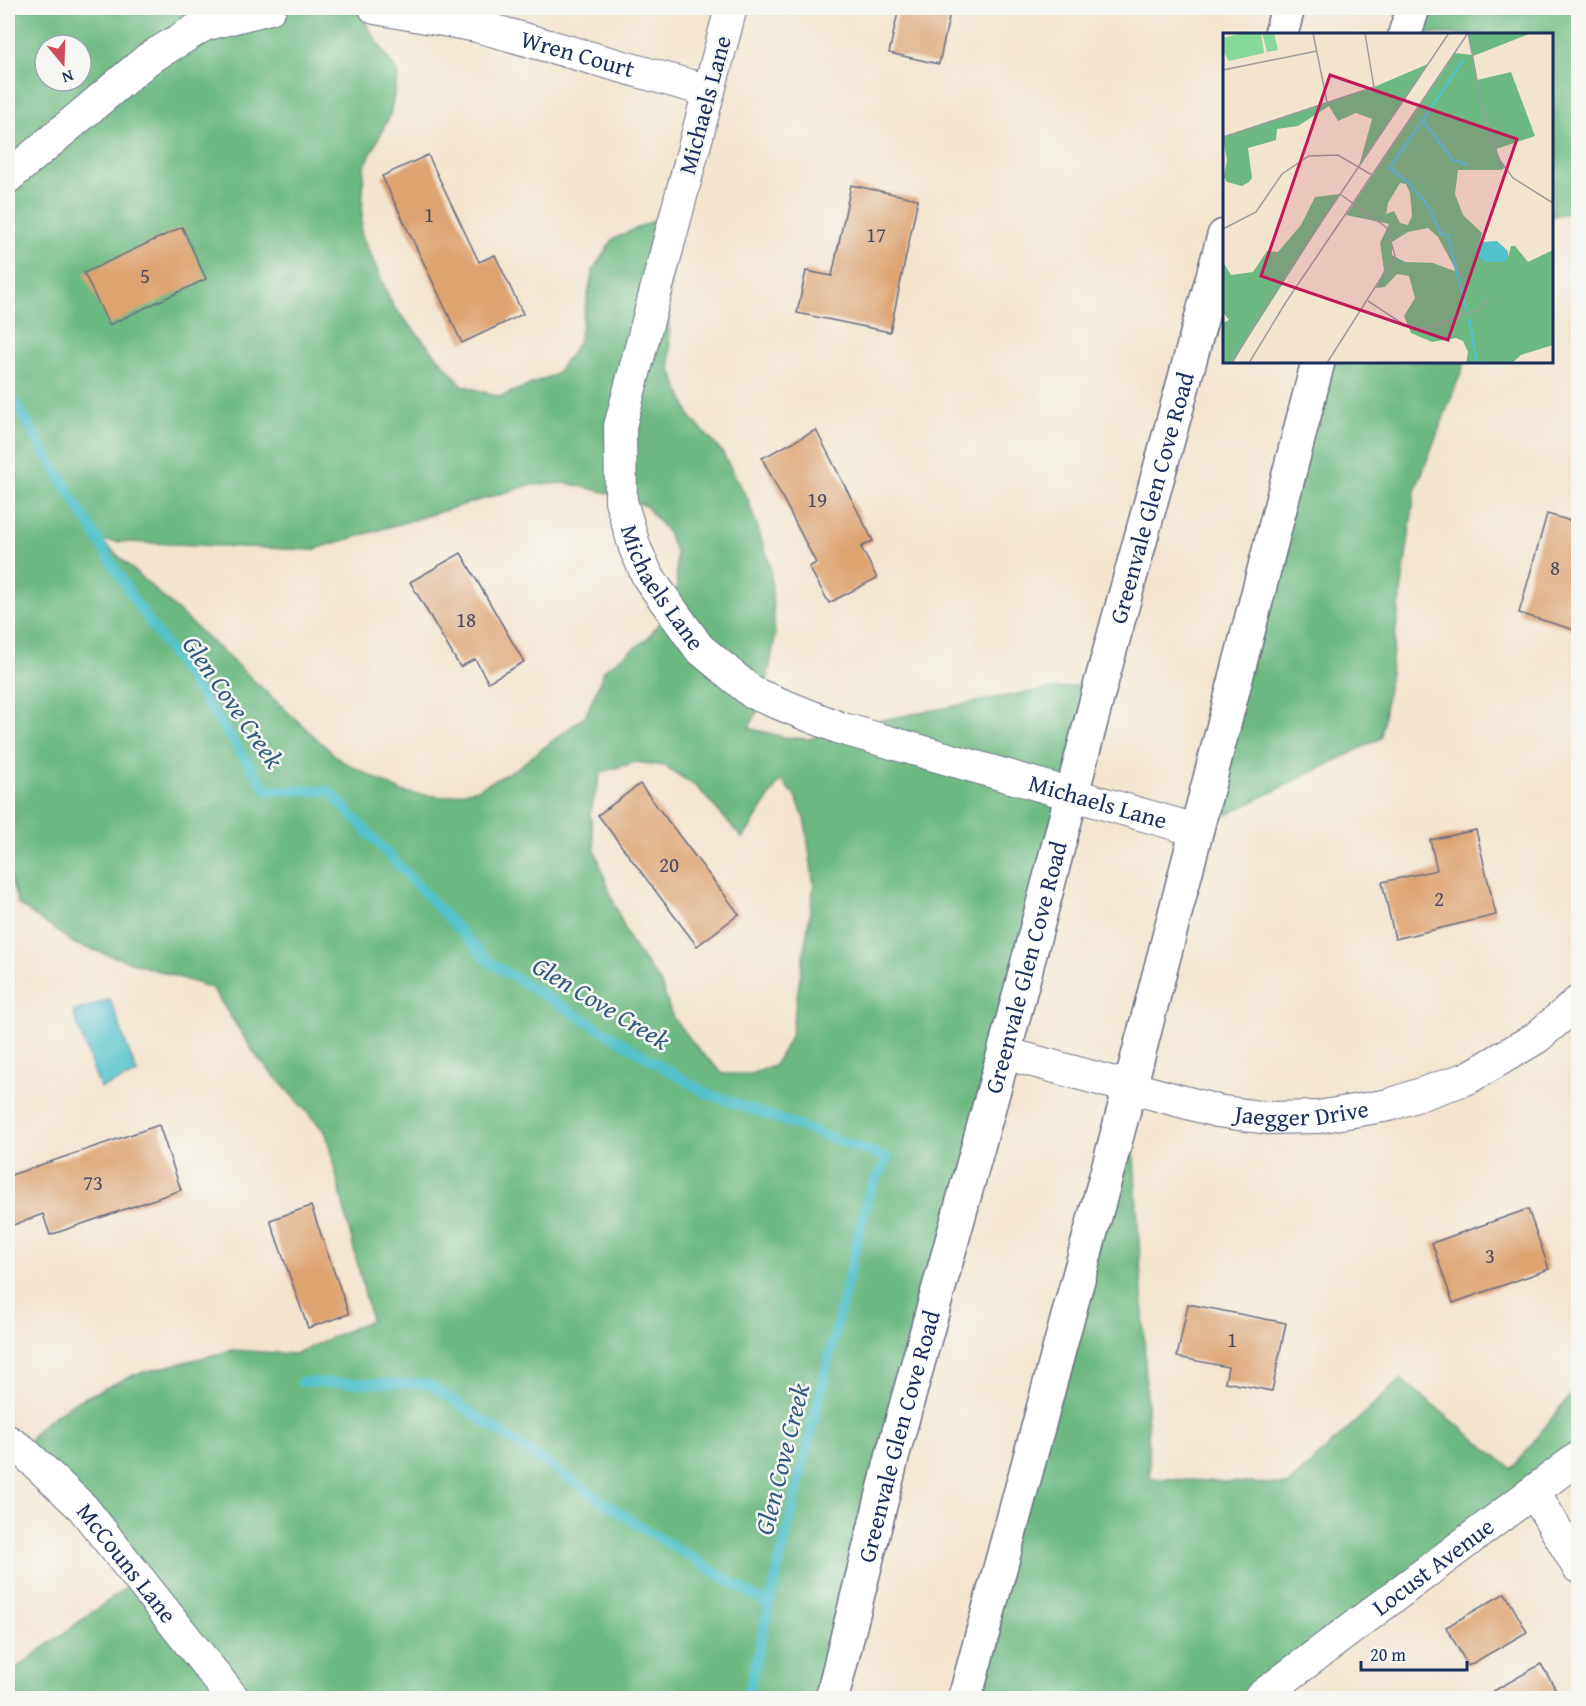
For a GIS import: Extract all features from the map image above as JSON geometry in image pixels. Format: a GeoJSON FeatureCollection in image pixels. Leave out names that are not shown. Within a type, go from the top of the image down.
{"type":"FeatureCollection","features":[{"type":"Feature","properties":{"kind":"main road"},"geometry":{"type":"LineString","coordinates":[[1281,33],[1288,8]]}},
{"type":"Feature","properties":{"kind":"main road"},"geometry":{"type":"LineString","coordinates":[[1405,33],[1413,8]]}},
{"type":"Feature","properties":{"kind":"main road","name":"Greenvale Glen Cove Road"},"geometry":{"type":"LineString","coordinates":[[832,1698],[895,1446],[1004,1053],[1071,793],[1223,240]]}},
{"type":"Feature","properties":{"kind":"main road"},"geometry":{"type":"LineString","coordinates":[[965,1698],[1130,1088],[1318,363]]}},
{"type":"Feature","properties":{"kind":"street"},"geometry":{"type":"LineString","coordinates":[[8,177],[148,59],[204,25],[270,8]]}},
{"type":"Feature","properties":{"kind":"street","name":"Wren Court"},"geometry":{"type":"LineString","coordinates":[[375,8],[477,26],[709,91]]}},
{"type":"Feature","properties":{"kind":"street","name":"Michaels Lane"},"geometry":{"type":"LineString","coordinates":[[731,8],[620,426],[621,501],[635,548],[648,577],[699,648],[753,693],[840,728],[1196,830]]}},
{"type":"Feature","properties":{"kind":"street","name":"Jaegger Drive"},"geometry":{"type":"LineString","coordinates":[[1004,1053],[1217,1111],[1267,1118],[1318,1117],[1389,1105],[1468,1078],[1536,1038],[1578,1002]]}},
{"type":"Feature","properties":{"kind":"street","name":"McCouns Lane"},"geometry":{"type":"LineString","coordinates":[[8,1440],[23,1451],[83,1508],[232,1698]]}},
{"type":"Feature","properties":{"kind":"street","name":"Locust Avenue"},"geometry":{"type":"LineString","coordinates":[[1259,1698],[1578,1458]]}},
{"type":"Feature","properties":{"kind":"street"},"geometry":{"type":"LineString","coordinates":[[1534,1492],[1578,1567]]}},
{"type":"Feature","properties":{"kind":"green space"},"geometry":{"type":"Polygon","coordinates":[[[8,8],[356,8],[398,74],[390,115],[364,168],[361,233],[393,306],[462,385],[500,397],[556,374],[578,343],[593,270],[613,239],[677,210],[668,310],[671,370],[691,418],[722,452],[748,500],[770,564],[775,636],[765,696],[749,728],[783,737],[809,739],[840,728],[1022,693],[1100,683],[832,1698],[8,1698],[8,1674],[139,1578],[23,1451],[38,1428],[73,1403],[136,1374],[233,1350],[294,1354],[371,1320],[326,1133],[257,1057],[212,988],[75,944],[18,904],[8,869],[8,792],[11,775],[8,766],[8,8]],[[567,483],[530,485],[312,550],[102,541],[340,760],[402,792],[443,797],[478,789],[516,769],[586,715],[605,669],[647,639],[677,599],[676,553],[666,530],[646,506],[608,493],[567,483]],[[636,762],[601,772],[590,813],[595,850],[630,941],[661,984],[672,1016],[699,1050],[723,1074],[750,1074],[774,1066],[791,1036],[814,886],[805,821],[796,797],[780,780],[743,839],[697,787],[665,766],[636,762]]]}},
{"type":"Feature","properties":{"kind":"green space"},"geometry":{"type":"Polygon","coordinates":[[[1413,8],[1578,8],[1578,210],[1553,216],[1553,33],[1405,33],[1413,8]]]}},
{"type":"Feature","properties":{"kind":"green space"},"geometry":{"type":"Polygon","coordinates":[[[1318,363],[1465,363],[1415,491],[1381,738],[1196,830],[1318,363]]]}},
{"type":"Feature","properties":{"kind":"green space"},"geometry":{"type":"Polygon","coordinates":[[[1130,1087],[1150,1478],[1288,1485],[1401,1379],[1512,1469],[1578,1385],[1578,1458],[1259,1698],[965,1698],[1130,1087]]]}},
{"type":"Feature","properties":{"kind":"water"},"geometry":{"type":"Polygon","coordinates":[[[110,999],[137,1074],[100,1088],[73,1012],[110,999]]]}},
{"type":"Feature","properties":{"kind":"building"},"geometry":{"type":"Polygon","coordinates":[[[899,8],[951,8],[939,64],[889,53],[899,8]]]}},
{"type":"Feature","properties":{"kind":"building"},"geometry":{"type":"Polygon","coordinates":[[[428,155],[479,262],[495,255],[523,314],[462,343],[382,176],[428,155]]]}},
{"type":"Feature","properties":{"kind":"building"},"geometry":{"type":"Polygon","coordinates":[[[851,185],[918,199],[890,332],[797,313],[806,271],[832,276],[851,185]]]}},
{"type":"Feature","properties":{"kind":"building"},"geometry":{"type":"Polygon","coordinates":[[[182,227],[206,279],[109,325],[84,273],[182,227]]]}},
{"type":"Feature","properties":{"kind":"building"},"geometry":{"type":"Polygon","coordinates":[[[816,430],[873,541],[861,547],[877,578],[829,603],[809,567],[816,563],[762,458],[816,430]]]}},
{"type":"Feature","properties":{"kind":"building"},"geometry":{"type":"Polygon","coordinates":[[[1547,514],[1578,523],[1578,631],[1519,613],[1547,514]]]}},
{"type":"Feature","properties":{"kind":"building"},"geometry":{"type":"Polygon","coordinates":[[[461,553],[524,662],[488,682],[475,659],[460,667],[410,582],[461,553]]]}},
{"type":"Feature","properties":{"kind":"building"},"geometry":{"type":"Polygon","coordinates":[[[640,784],[739,914],[697,946],[598,815],[640,784]]]}},
{"type":"Feature","properties":{"kind":"building"},"geometry":{"type":"Polygon","coordinates":[[[1476,830],[1496,915],[1395,939],[1382,882],[1437,870],[1430,840],[1476,830]]]}},
{"type":"Feature","properties":{"kind":"building"},"geometry":{"type":"Polygon","coordinates":[[[159,1125],[181,1190],[50,1235],[43,1214],[8,1227],[8,1176],[159,1125]]]}},
{"type":"Feature","properties":{"kind":"building"},"geometry":{"type":"Polygon","coordinates":[[[311,1206],[349,1314],[308,1328],[270,1220],[311,1206]]]}},
{"type":"Feature","properties":{"kind":"building"},"geometry":{"type":"Polygon","coordinates":[[[1528,1209],[1549,1269],[1453,1303],[1432,1243],[1528,1209]]]}},
{"type":"Feature","properties":{"kind":"building"},"geometry":{"type":"Polygon","coordinates":[[[1188,1304],[1286,1323],[1272,1391],[1225,1382],[1228,1367],[1177,1357],[1188,1304]]]}},
{"type":"Feature","properties":{"kind":"building"},"geometry":{"type":"Polygon","coordinates":[[[1505,1593],[1527,1632],[1468,1666],[1446,1627],[1505,1593]]]}},
{"type":"Feature","properties":{"kind":"building"},"geometry":{"type":"Polygon","coordinates":[[[1541,1664],[1561,1698],[1493,1698],[1490,1693],[1541,1664]]]}},
{"type":"Feature","properties":{"kind":"waterway","name":"Glen Cove Creek"},"geometry":{"type":"LineString","coordinates":[[8,391],[133,598],[267,790],[329,791],[489,962],[706,1093],[888,1158],[869,1192],[747,1698]]}},
{"type":"Feature","properties":{"kind":"waterway"},"geometry":{"type":"LineString","coordinates":[[301,1382],[429,1384],[635,1523],[769,1605]]}}]}
